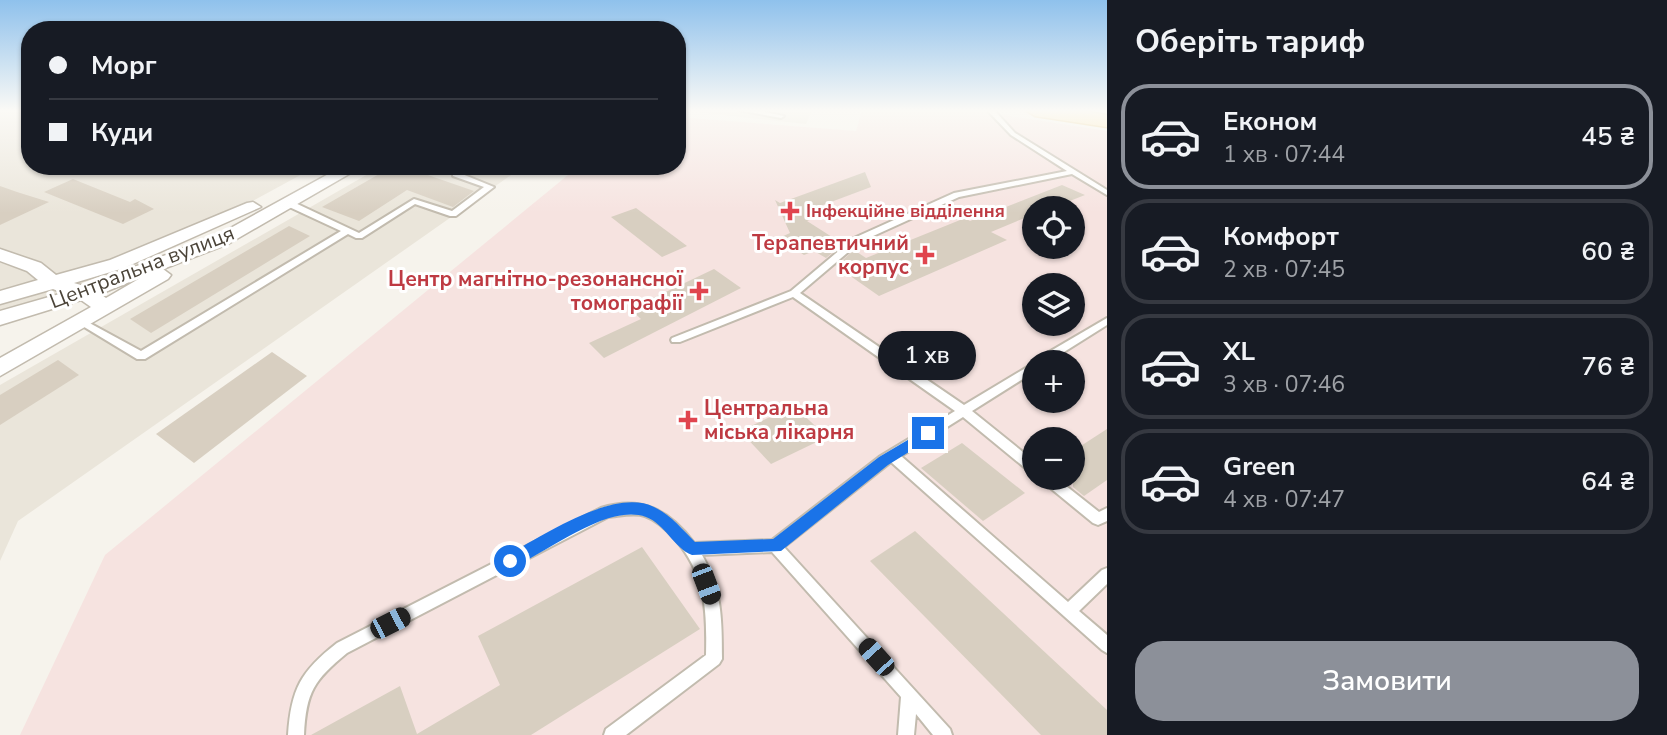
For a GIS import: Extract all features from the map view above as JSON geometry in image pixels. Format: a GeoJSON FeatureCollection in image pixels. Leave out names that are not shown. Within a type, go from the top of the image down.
{"type":"FeatureCollection","features":[{"type":"Feature","properties":{"kind":"street","name":"Центральна вулиця"},"geometry":{"type":"LineString","coordinates":[[0,298],[117,264],[251,209],[313,175]]}},
{"type":"Feature","properties":{"kind":"street","name":"Центральна вулиця"},"geometry":{"type":"LineString","coordinates":[[0,318],[84,293],[222,240],[339,175]]}},
{"type":"Feature","properties":{"kind":"street"},"geometry":{"type":"LineString","coordinates":[[0,368],[222,240]]}},
{"type":"Feature","properties":{"kind":"street"},"geometry":{"type":"LineString","coordinates":[[0,255],[34,267],[52,282],[84,293],[106,307]]}},
{"type":"Feature","properties":{"kind":"lane"},"geometry":{"type":"LineString","coordinates":[[1030,144],[1107,193]]}},
{"type":"Feature","properties":{"kind":"lane"},"geometry":{"type":"LineString","coordinates":[[676,340],[794,293],[857,240],[957,195],[1074,172]]}},
{"type":"Feature","properties":{"kind":"lane"},"geometry":{"type":"LineString","coordinates":[[288,203],[359,236],[414,201],[453,214],[490,187],[459,175]]}},
{"type":"Feature","properties":{"kind":"lane"},"geometry":{"type":"LineString","coordinates":[[81,321],[141,356],[347,231]]}},
{"type":"Feature","properties":{"kind":"lane"},"geometry":{"type":"LineString","coordinates":[[794,293],[964,411],[1022,458]]}},
{"type":"Feature","properties":{"kind":"lane"},"geometry":{"type":"LineString","coordinates":[[1060,350],[1107,321]]}},
{"type":"Feature","properties":{"kind":"lane"},"geometry":{"type":"LineString","coordinates":[[692,548],[775,546],[892,456],[1022,375]]}},
{"type":"Feature","properties":{"kind":"lane"},"geometry":{"type":"LineString","coordinates":[[892,456],[1107,645]]}},
{"type":"Feature","properties":{"kind":"lane"},"geometry":{"type":"LineString","coordinates":[[1062,490],[1098,519],[1107,514]]}},
{"type":"Feature","properties":{"kind":"lane"},"geometry":{"type":"LineString","coordinates":[[296,735],[297,705],[303,687],[319,666],[342,648],[606,512],[629,508],[649,512],[667,523],[692,548],[713,601],[714,659],[612,735]]}},
{"type":"Feature","properties":{"kind":"lane"},"geometry":{"type":"LineString","coordinates":[[775,546],[944,735]]}},
{"type":"Feature","properties":{"kind":"lane"},"geometry":{"type":"LineString","coordinates":[[1069,611],[1107,575]]}},
{"type":"Feature","properties":{"kind":"lane"},"geometry":{"type":"LineString","coordinates":[[906,735],[909,694]]}},
{"type":"Feature","properties":{"kind":"shaded area"},"geometry":{"type":"Polygon","coordinates":[[[0,144],[21,144],[21,175],[300,175],[249,203],[0,325],[0,144]]]}},
{"type":"Feature","properties":{"kind":"shaded area","name":"Центральна міська лікарня"},"geometry":{"type":"Polygon","coordinates":[[[686,144],[1107,144],[1107,735],[20,735],[105,555],[568,175],[686,175],[686,144]]]}},
{"type":"Feature","properties":{"kind":"shaded area"},"geometry":{"type":"Polygon","coordinates":[[[366,175],[511,175],[18,521],[0,561],[0,385],[366,175]]]}},
{"type":"Feature","properties":{"kind":"building","name":"Інфекційне відділення"},"geometry":{"type":"Polygon","coordinates":[[[865,172],[871,187],[815,208],[825,214],[807,221],[843,244],[826,258],[814,251],[804,255],[779,238],[790,233],[775,200],[780,203],[865,172]]]}},
{"type":"Feature","properties":{"kind":"building"},"geometry":{"type":"Polygon","coordinates":[[[377,175],[428,175],[474,191],[453,207],[407,190],[359,221],[322,207],[377,175]]]}},
{"type":"Feature","properties":{"kind":"building"},"geometry":{"type":"Polygon","coordinates":[[[73,179],[130,202],[135,199],[154,209],[123,224],[44,192],[73,179]]]}},
{"type":"Feature","properties":{"kind":"building","name":"Терапевтичний корпус"},"geometry":{"type":"Polygon","coordinates":[[[1062,185],[1085,195],[1082,196],[1034,196],[1062,185]]]}},
{"type":"Feature","properties":{"kind":"building"},"geometry":{"type":"Polygon","coordinates":[[[0,186],[17,192],[49,202],[0,225],[0,186]]]}},
{"type":"Feature","properties":{"kind":"building","name":"Терапевтичний корпус"},"geometry":{"type":"Polygon","coordinates":[[[1022,201],[1022,219],[991,232],[1007,240],[879,296],[836,266],[854,250],[866,258],[965,218],[970,221],[1022,201]]]}},
{"type":"Feature","properties":{"kind":"building"},"geometry":{"type":"Polygon","coordinates":[[[636,208],[687,246],[662,257],[611,217],[636,208]]]}},
{"type":"Feature","properties":{"kind":"building"},"geometry":{"type":"Polygon","coordinates":[[[289,226],[310,236],[151,333],[130,319],[289,226]]]}},
{"type":"Feature","properties":{"kind":"building"},"geometry":{"type":"Polygon","coordinates":[[[714,269],[741,288],[604,358],[589,343],[641,319],[630,309],[714,269]]]}},
{"type":"Feature","properties":{"kind":"building"},"geometry":{"type":"Polygon","coordinates":[[[272,352],[307,376],[194,463],[156,434],[272,352]]]}},
{"type":"Feature","properties":{"kind":"building"},"geometry":{"type":"Polygon","coordinates":[[[58,360],[79,375],[0,425],[0,395],[58,360]]]}},
{"type":"Feature","properties":{"kind":"building"},"geometry":{"type":"Polygon","coordinates":[[[794,406],[827,437],[771,464],[740,431],[794,406]]]}},
{"type":"Feature","properties":{"kind":"building"},"geometry":{"type":"Polygon","coordinates":[[[1107,429],[1107,480],[1084,496],[1077,490],[1085,490],[1085,443],[1107,429]]]}},
{"type":"Feature","properties":{"kind":"building"},"geometry":{"type":"Polygon","coordinates":[[[962,443],[1025,493],[983,521],[921,468],[962,443]]]}},
{"type":"Feature","properties":{"kind":"building"},"geometry":{"type":"Polygon","coordinates":[[[915,531],[1107,710],[1107,735],[1041,735],[870,561],[915,531]]]}},
{"type":"Feature","properties":{"kind":"building"},"geometry":{"type":"Polygon","coordinates":[[[642,547],[700,629],[531,735],[311,735],[400,686],[417,734],[500,685],[478,636],[642,547]]]}},
{"type":"Feature","properties":{"kind":"place","name":"Інфекційне відділення"},"geometry":{"type":"Point","coordinates":[790,211]}},
{"type":"Feature","properties":{"kind":"place","name":"Терапевтичний корпус"},"geometry":{"type":"Point","coordinates":[925,255]}},
{"type":"Feature","properties":{"kind":"place","name":"Центр магнітно-резонансної томографії"},"geometry":{"type":"Point","coordinates":[699,291]}},
{"type":"Feature","properties":{"kind":"place","name":"Центральна міська лікарня"},"geometry":{"type":"Point","coordinates":[688,420]}},
{"type":"Feature","properties":{"kind":"route"},"geometry":{"type":"LineString","coordinates":[[510,561],[606,512],[629,508],[649,512],[667,523],[692,548],[775,546],[883,461],[928,433]]}}]}
